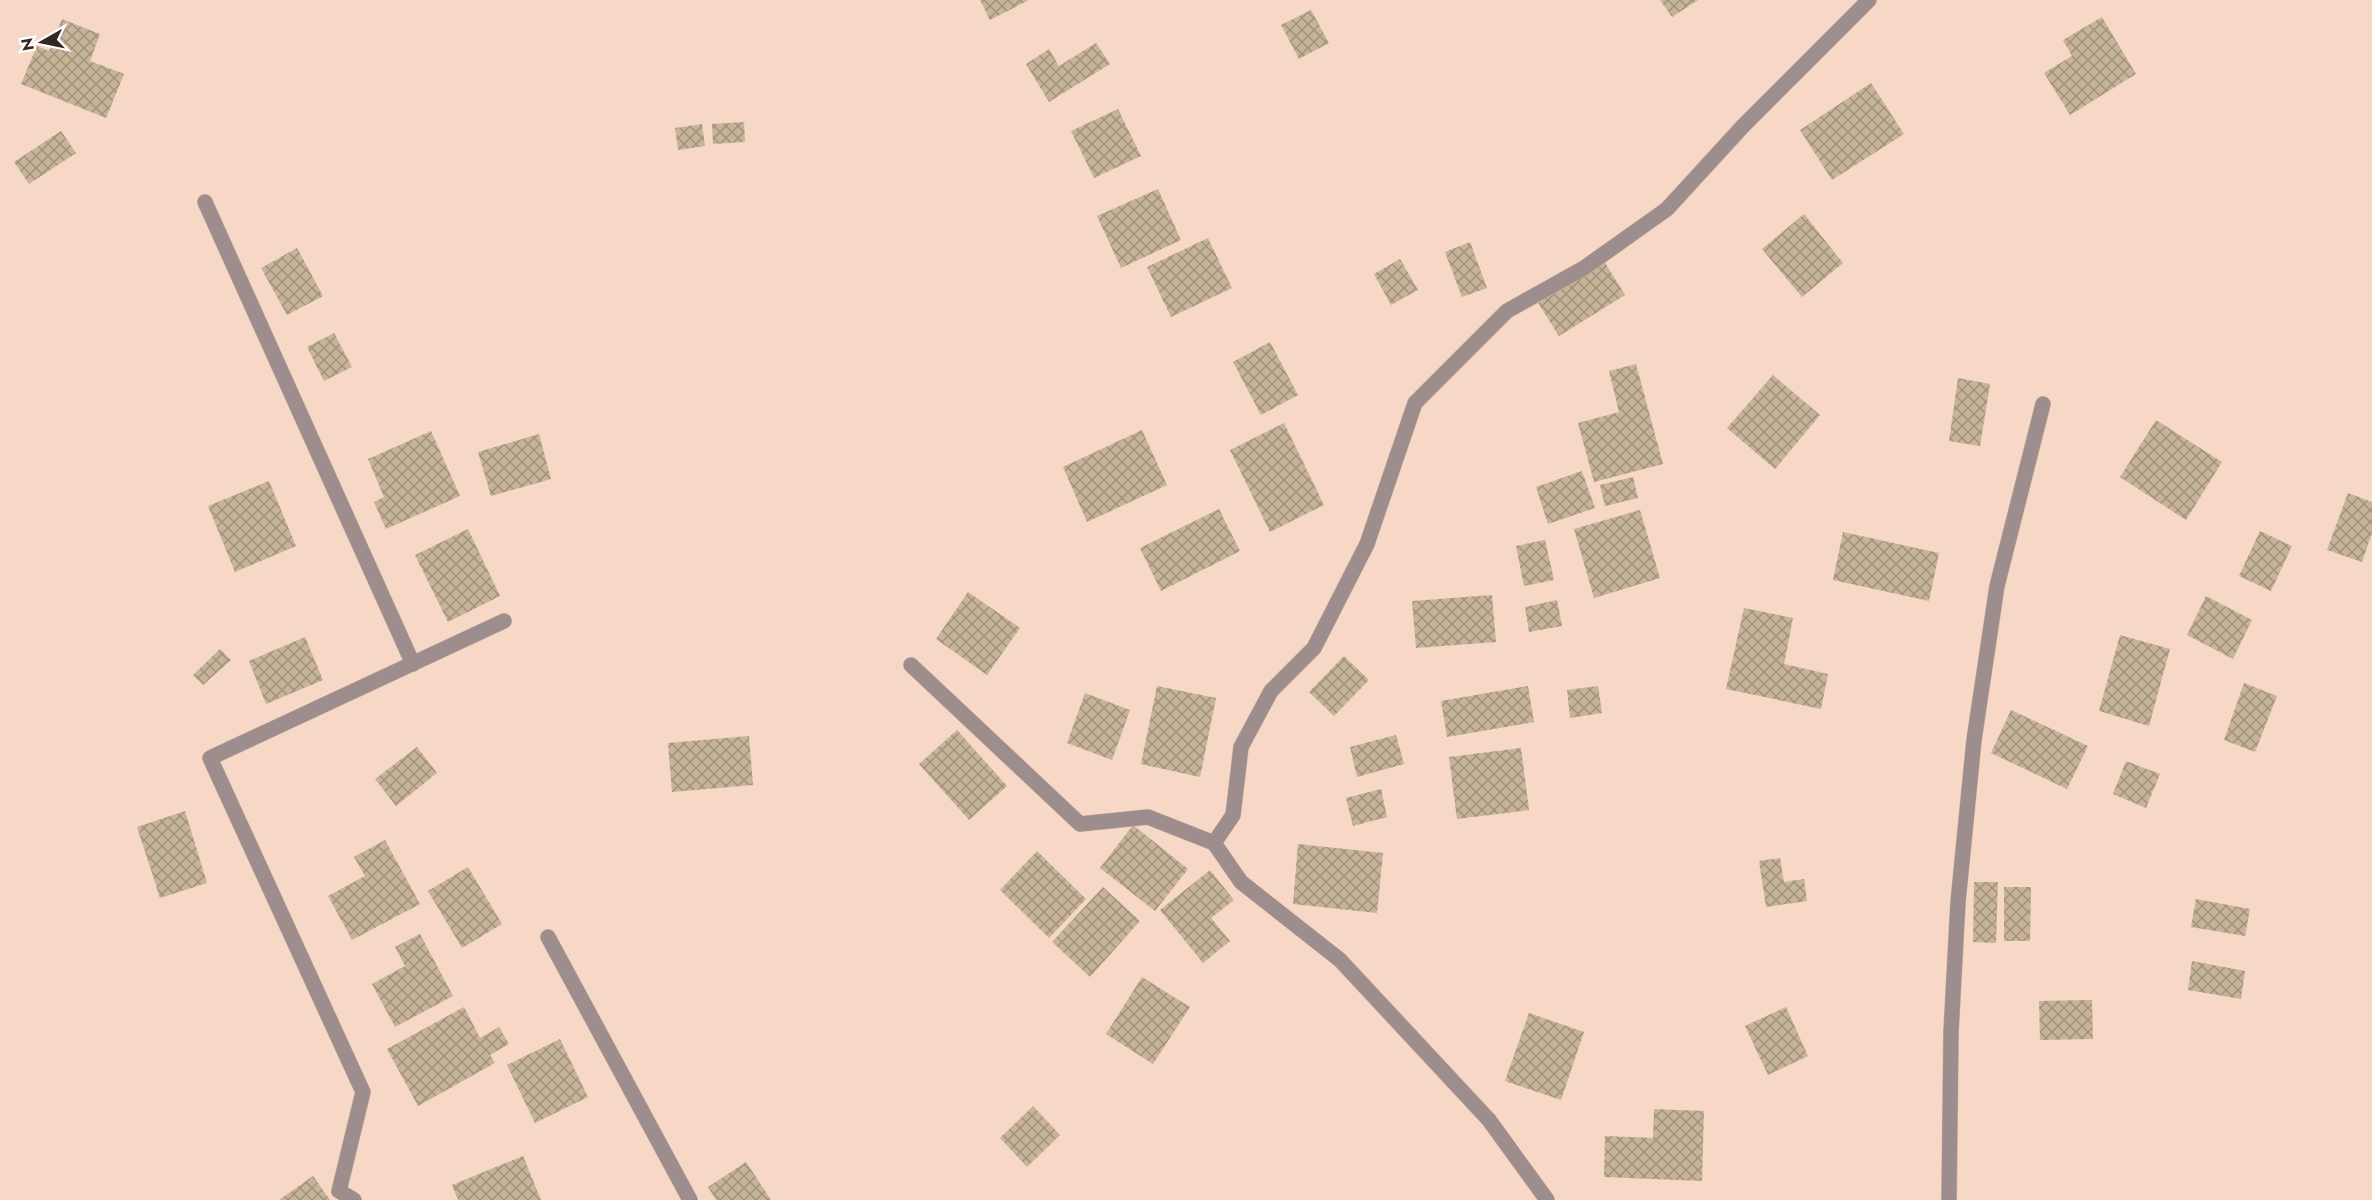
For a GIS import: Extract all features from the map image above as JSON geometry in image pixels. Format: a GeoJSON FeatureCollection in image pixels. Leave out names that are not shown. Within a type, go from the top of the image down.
{"type":"FeatureCollection","features":[{"type":"Feature","properties":{"kind":"street"},"geometry":{"type":"LineString","coordinates":[[1214,843],[1233,815],[1241,747],[1271,691],[1314,648],[1367,544],[1415,404],[1507,311],[1584,268],[1667,209],[1743,126],[1869,0]]}},
{"type":"Feature","properties":{"kind":"street"},"geometry":{"type":"LineString","coordinates":[[205,202],[412,664]]}},
{"type":"Feature","properties":{"kind":"street"},"geometry":{"type":"LineString","coordinates":[[1949,1200],[1951,1020],[1958,902],[1974,740],[1997,586],[2043,404]]}},
{"type":"Feature","properties":{"kind":"street"},"geometry":{"type":"LineString","coordinates":[[354,1200],[339,1191],[363,1092],[210,758],[504,621]]}},
{"type":"Feature","properties":{"kind":"street"},"geometry":{"type":"LineString","coordinates":[[911,664],[1080,824],[1148,817],[1214,843],[1241,882],[1340,960],[1489,1120],[1547,1200]]}},
{"type":"Feature","properties":{"kind":"street"},"geometry":{"type":"LineString","coordinates":[[548,937],[690,1200]]}},
{"type":"Feature","properties":{"kind":"building"},"geometry":{"type":"Polygon","coordinates":[[[980,0],[1029,0],[990,20],[980,0]]]}},
{"type":"Feature","properties":{"kind":"building"},"geometry":{"type":"Polygon","coordinates":[[[1660,0],[1698,0],[1672,17],[1660,0]]]}},
{"type":"Feature","properties":{"kind":"building"},"geometry":{"type":"Polygon","coordinates":[[[1311,10],[1329,43],[1299,59],[1281,25],[1311,10]]]}},
{"type":"Feature","properties":{"kind":"building"},"geometry":{"type":"Polygon","coordinates":[[[2102,17],[2136,74],[2070,115],[2044,73],[2072,56],[2063,40],[2102,17]]]}},
{"type":"Feature","properties":{"kind":"building"},"geometry":{"type":"Polygon","coordinates":[[[62,19],[100,34],[90,61],[124,74],[106,118],[21,84],[37,46],[49,51],[62,19]]]}},
{"type":"Feature","properties":{"kind":"building"},"geometry":{"type":"Polygon","coordinates":[[[1096,43],[1110,64],[1049,102],[1026,64],[1049,49],[1059,66],[1096,43]]]}},
{"type":"Feature","properties":{"kind":"building"},"geometry":{"type":"Polygon","coordinates":[[[1871,83],[1904,134],[1832,180],[1800,130],[1871,83]]]}},
{"type":"Feature","properties":{"kind":"building"},"geometry":{"type":"Polygon","coordinates":[[[1118,109],[1141,156],[1094,178],[1071,131],[1118,109]]]}},
{"type":"Feature","properties":{"kind":"building"},"geometry":{"type":"Polygon","coordinates":[[[744,122],[745,142],[713,144],[712,124],[744,122]]]}},
{"type":"Feature","properties":{"kind":"building"},"geometry":{"type":"Polygon","coordinates":[[[702,124],[705,146],[678,150],[675,128],[702,124]]]}},
{"type":"Feature","properties":{"kind":"building"},"geometry":{"type":"Polygon","coordinates":[[[61,131],[76,153],[29,184],[14,162],[61,131]]]}},
{"type":"Feature","properties":{"kind":"building"},"geometry":{"type":"Polygon","coordinates":[[[1158,189],[1181,240],[1121,268],[1097,216],[1158,189]]]}},
{"type":"Feature","properties":{"kind":"building"},"geometry":{"type":"Polygon","coordinates":[[[1804,214],[1843,263],[1802,297],[1762,249],[1804,214]]]}},
{"type":"Feature","properties":{"kind":"building"},"geometry":{"type":"Polygon","coordinates":[[[1208,238],[1232,288],[1171,317],[1147,267],[1208,238]]]}},
{"type":"Feature","properties":{"kind":"building"},"geometry":{"type":"Polygon","coordinates":[[[1470,242],[1487,288],[1462,297],[1445,252],[1470,242]]]}},
{"type":"Feature","properties":{"kind":"building"},"geometry":{"type":"Polygon","coordinates":[[[297,248],[323,296],[287,315],[261,268],[297,248]]]}},
{"type":"Feature","properties":{"kind":"building"},"geometry":{"type":"Polygon","coordinates":[[[1400,259],[1418,290],[1391,305],[1374,274],[1400,259]]]}},
{"type":"Feature","properties":{"kind":"building"},"geometry":{"type":"Polygon","coordinates":[[[1604,261],[1625,295],[1559,336],[1538,303],[1604,261]]]}},
{"type":"Feature","properties":{"kind":"building"},"geometry":{"type":"Polygon","coordinates":[[[334,333],[352,367],[324,381],[307,347],[334,333]]]}},
{"type":"Feature","properties":{"kind":"building"},"geometry":{"type":"Polygon","coordinates":[[[1270,342],[1298,395],[1261,415],[1233,362],[1270,342]]]}},
{"type":"Feature","properties":{"kind":"building"},"geometry":{"type":"Polygon","coordinates":[[[1636,364],[1663,464],[1594,482],[1578,423],[1619,412],[1609,371],[1636,364]]]}},
{"type":"Feature","properties":{"kind":"building"},"geometry":{"type":"Polygon","coordinates":[[[1773,375],[1820,415],[1775,469],[1727,428],[1773,375]]]}},
{"type":"Feature","properties":{"kind":"building"},"geometry":{"type":"Polygon","coordinates":[[[1958,378],[1990,384],[1980,446],[1949,441],[1958,378]]]}},
{"type":"Feature","properties":{"kind":"building"},"geometry":{"type":"Polygon","coordinates":[[[2156,420],[2222,462],[2186,520],[2120,477],[2156,420]]]}},
{"type":"Feature","properties":{"kind":"building"},"geometry":{"type":"Polygon","coordinates":[[[1284,423],[1324,505],[1270,532],[1230,450],[1284,423]]]}},
{"type":"Feature","properties":{"kind":"building"},"geometry":{"type":"Polygon","coordinates":[[[1142,430],[1167,485],[1087,522],[1063,467],[1142,430]]]}},
{"type":"Feature","properties":{"kind":"building"},"geometry":{"type":"Polygon","coordinates":[[[431,431],[460,496],[386,529],[374,502],[384,497],[368,459],[431,431]]]}},
{"type":"Feature","properties":{"kind":"building"},"geometry":{"type":"Polygon","coordinates":[[[539,434],[551,479],[491,496],[478,452],[539,434]]]}},
{"type":"Feature","properties":{"kind":"building"},"geometry":{"type":"Polygon","coordinates":[[[1582,471],[1595,508],[1548,524],[1536,487],[1582,471]]]}},
{"type":"Feature","properties":{"kind":"building"},"geometry":{"type":"Polygon","coordinates":[[[1633,477],[1638,498],[1605,506],[1600,485],[1633,477]]]}},
{"type":"Feature","properties":{"kind":"building"},"geometry":{"type":"Polygon","coordinates":[[[269,481],[296,546],[235,572],[208,506],[269,481]]]}},
{"type":"Feature","properties":{"kind":"building"},"geometry":{"type":"Polygon","coordinates":[[[2348,493],[2372,502],[2372,533],[2362,562],[2327,550],[2348,493]]]}},
{"type":"Feature","properties":{"kind":"building"},"geometry":{"type":"Polygon","coordinates":[[[1219,509],[1240,551],[1161,591],[1140,548],[1219,509]]]}},
{"type":"Feature","properties":{"kind":"building"},"geometry":{"type":"Polygon","coordinates":[[[1640,510],[1660,578],[1594,598],[1574,529],[1640,510]]]}},
{"type":"Feature","properties":{"kind":"building"},"geometry":{"type":"Polygon","coordinates":[[[468,529],[500,596],[448,622],[415,555],[468,529]]]}},
{"type":"Feature","properties":{"kind":"building"},"geometry":{"type":"Polygon","coordinates":[[[2260,531],[2292,546],[2271,591],[2239,576],[2260,531]]]}},
{"type":"Feature","properties":{"kind":"building"},"geometry":{"type":"Polygon","coordinates":[[[1843,532],[1939,553],[1929,601],[1833,580],[1843,532]]]}},
{"type":"Feature","properties":{"kind":"building"},"geometry":{"type":"Polygon","coordinates":[[[1545,540],[1554,580],[1524,586],[1516,546],[1545,540]]]}},
{"type":"Feature","properties":{"kind":"building"},"geometry":{"type":"Polygon","coordinates":[[[968,592],[1020,628],[987,675],[936,639],[968,592]]]}},
{"type":"Feature","properties":{"kind":"building"},"geometry":{"type":"Polygon","coordinates":[[[1492,595],[1496,642],[1416,648],[1412,601],[1492,595]]]}},
{"type":"Feature","properties":{"kind":"building"},"geometry":{"type":"Polygon","coordinates":[[[2206,596],[2252,620],[2233,659],[2187,635],[2206,596]]]}},
{"type":"Feature","properties":{"kind":"building"},"geometry":{"type":"Polygon","coordinates":[[[1557,600],[1562,626],[1529,632],[1525,607],[1557,600]]]}},
{"type":"Feature","properties":{"kind":"building"},"geometry":{"type":"Polygon","coordinates":[[[1744,608],[1793,618],[1784,664],[1828,674],[1821,709],[1726,689],[1744,608]]]}},
{"type":"Feature","properties":{"kind":"building"},"geometry":{"type":"Polygon","coordinates":[[[2120,635],[2170,649],[2149,726],[2099,711],[2120,635]]]}},
{"type":"Feature","properties":{"kind":"building"},"geometry":{"type":"Polygon","coordinates":[[[305,637],[323,680],[266,704],[249,661],[305,637]]]}},
{"type":"Feature","properties":{"kind":"building"},"geometry":{"type":"Polygon","coordinates":[[[220,649],[231,660],[203,685],[193,675],[220,649]]]}},
{"type":"Feature","properties":{"kind":"building"},"geometry":{"type":"Polygon","coordinates":[[[1344,656],[1369,680],[1334,716],[1309,692],[1344,656]]]}},
{"type":"Feature","properties":{"kind":"building"},"geometry":{"type":"Polygon","coordinates":[[[2244,683],[2277,696],[2255,752],[2224,740],[2244,683]]]}},
{"type":"Feature","properties":{"kind":"building"},"geometry":{"type":"Polygon","coordinates":[[[1157,686],[1216,698],[1200,777],[1141,764],[1157,686]]]}},
{"type":"Feature","properties":{"kind":"building"},"geometry":{"type":"Polygon","coordinates":[[[1528,686],[1534,722],[1447,737],[1441,701],[1528,686]]]}},
{"type":"Feature","properties":{"kind":"building"},"geometry":{"type":"Polygon","coordinates":[[[1598,686],[1602,713],[1570,718],[1567,690],[1598,686]]]}},
{"type":"Feature","properties":{"kind":"building"},"geometry":{"type":"Polygon","coordinates":[[[1085,693],[1130,710],[1112,760],[1067,743],[1085,693]]]}},
{"type":"Feature","properties":{"kind":"building"},"geometry":{"type":"Polygon","coordinates":[[[2011,710],[2088,746],[2067,789],[1991,753],[2011,710]]]}},
{"type":"Feature","properties":{"kind":"building"},"geometry":{"type":"Polygon","coordinates":[[[957,730],[1007,786],[969,820],[919,764],[957,730]]]}},
{"type":"Feature","properties":{"kind":"building"},"geometry":{"type":"Polygon","coordinates":[[[1396,735],[1404,764],[1357,777],[1350,747],[1396,735]]]}},
{"type":"Feature","properties":{"kind":"building"},"geometry":{"type":"Polygon","coordinates":[[[749,736],[753,785],[672,792],[668,743],[749,736]]]}},
{"type":"Feature","properties":{"kind":"building"},"geometry":{"type":"Polygon","coordinates":[[[417,747],[437,773],[396,806],[375,779],[417,747]]]}},
{"type":"Feature","properties":{"kind":"building"},"geometry":{"type":"Polygon","coordinates":[[[1521,748],[1529,810],[1457,819],[1449,757],[1521,748]]]}},
{"type":"Feature","properties":{"kind":"building"},"geometry":{"type":"Polygon","coordinates":[[[2126,761],[2160,774],[2146,808],[2113,794],[2126,761]]]}},
{"type":"Feature","properties":{"kind":"building"},"geometry":{"type":"Polygon","coordinates":[[[1381,789],[1387,817],[1353,826],[1346,798],[1381,789]]]}},
{"type":"Feature","properties":{"kind":"building"},"geometry":{"type":"Polygon","coordinates":[[[185,811],[207,883],[160,898],[137,827],[185,811]]]}},
{"type":"Feature","properties":{"kind":"building"},"geometry":{"type":"Polygon","coordinates":[[[1133,825],[1188,869],[1155,911],[1100,868],[1133,825]]]}},
{"type":"Feature","properties":{"kind":"building"},"geometry":{"type":"Polygon","coordinates":[[[385,840],[420,904],[352,940],[328,896],[365,876],[354,857],[385,840]]]}},
{"type":"Feature","properties":{"kind":"building"},"geometry":{"type":"Polygon","coordinates":[[[1298,844],[1383,853],[1377,913],[1293,904],[1298,844]]]}},
{"type":"Feature","properties":{"kind":"building"},"geometry":{"type":"Polygon","coordinates":[[[1037,851],[1086,899],[1049,938],[1000,890],[1037,851]]]}},
{"type":"Feature","properties":{"kind":"building"},"geometry":{"type":"Polygon","coordinates":[[[1780,858],[1784,882],[1804,879],[1807,901],[1766,907],[1759,861],[1780,858]]]}},
{"type":"Feature","properties":{"kind":"building"},"geometry":{"type":"Polygon","coordinates":[[[468,867],[502,924],[462,948],[428,891],[468,867]]]}},
{"type":"Feature","properties":{"kind":"building"},"geometry":{"type":"Polygon","coordinates":[[[1210,870],[1234,900],[1211,918],[1230,941],[1203,963],[1160,910],[1210,870]]]}},
{"type":"Feature","properties":{"kind":"building"},"geometry":{"type":"Polygon","coordinates":[[[1974,882],[1998,882],[1996,943],[1973,942],[1974,882]]]}},
{"type":"Feature","properties":{"kind":"building"},"geometry":{"type":"Polygon","coordinates":[[[1103,887],[1140,921],[1090,977],[1052,942],[1103,887]]]}},
{"type":"Feature","properties":{"kind":"building"},"geometry":{"type":"Polygon","coordinates":[[[2004,887],[2031,887],[2030,941],[2004,941],[2004,887]]]}},
{"type":"Feature","properties":{"kind":"building"},"geometry":{"type":"Polygon","coordinates":[[[2196,899],[2250,909],[2245,936],[2191,927],[2196,899]]]}},
{"type":"Feature","properties":{"kind":"building"},"geometry":{"type":"Polygon","coordinates":[[[420,934],[453,996],[395,1027],[372,984],[405,966],[395,947],[420,934]]]}},
{"type":"Feature","properties":{"kind":"building"},"geometry":{"type":"Polygon","coordinates":[[[2192,961],[2245,971],[2241,999],[2188,990],[2192,961]]]}},
{"type":"Feature","properties":{"kind":"building"},"geometry":{"type":"Polygon","coordinates":[[[1142,977],[1190,1007],[1153,1064],[1106,1034],[1142,977]]]}},
{"type":"Feature","properties":{"kind":"building"},"geometry":{"type":"Polygon","coordinates":[[[2092,1000],[2093,1039],[2040,1040],[2039,1001],[2092,1000]]]}},
{"type":"Feature","properties":{"kind":"building"},"geometry":{"type":"Polygon","coordinates":[[[464,1007],[480,1038],[499,1027],[509,1044],[490,1055],[495,1063],[418,1106],[387,1049],[464,1007]]]}},
{"type":"Feature","properties":{"kind":"building"},"geometry":{"type":"Polygon","coordinates":[[[1786,1007],[1808,1056],[1768,1075],[1745,1026],[1786,1007]]]}},
{"type":"Feature","properties":{"kind":"building"},"geometry":{"type":"Polygon","coordinates":[[[1529,1013],[1584,1032],[1561,1100],[1505,1081],[1529,1013]]]}},
{"type":"Feature","properties":{"kind":"building"},"geometry":{"type":"Polygon","coordinates":[[[560,1039],[588,1097],[535,1123],[507,1065],[560,1039]]]}},
{"type":"Feature","properties":{"kind":"building"},"geometry":{"type":"Polygon","coordinates":[[[1033,1106],[1060,1135],[1027,1167],[1000,1138],[1033,1106]]]}},
{"type":"Feature","properties":{"kind":"building"},"geometry":{"type":"Polygon","coordinates":[[[1654,1109],[1704,1111],[1702,1181],[1604,1177],[1605,1136],[1653,1138],[1654,1109]]]}},
{"type":"Feature","properties":{"kind":"building"},"geometry":{"type":"Polygon","coordinates":[[[523,1156],[541,1200],[458,1200],[452,1185],[523,1156]]]}},
{"type":"Feature","properties":{"kind":"building"},"geometry":{"type":"Polygon","coordinates":[[[746,1162],[771,1200],[716,1200],[708,1187],[746,1162]]]}},
{"type":"Feature","properties":{"kind":"building"},"geometry":{"type":"Polygon","coordinates":[[[313,1176],[330,1200],[279,1200],[313,1176]]]}}]}
